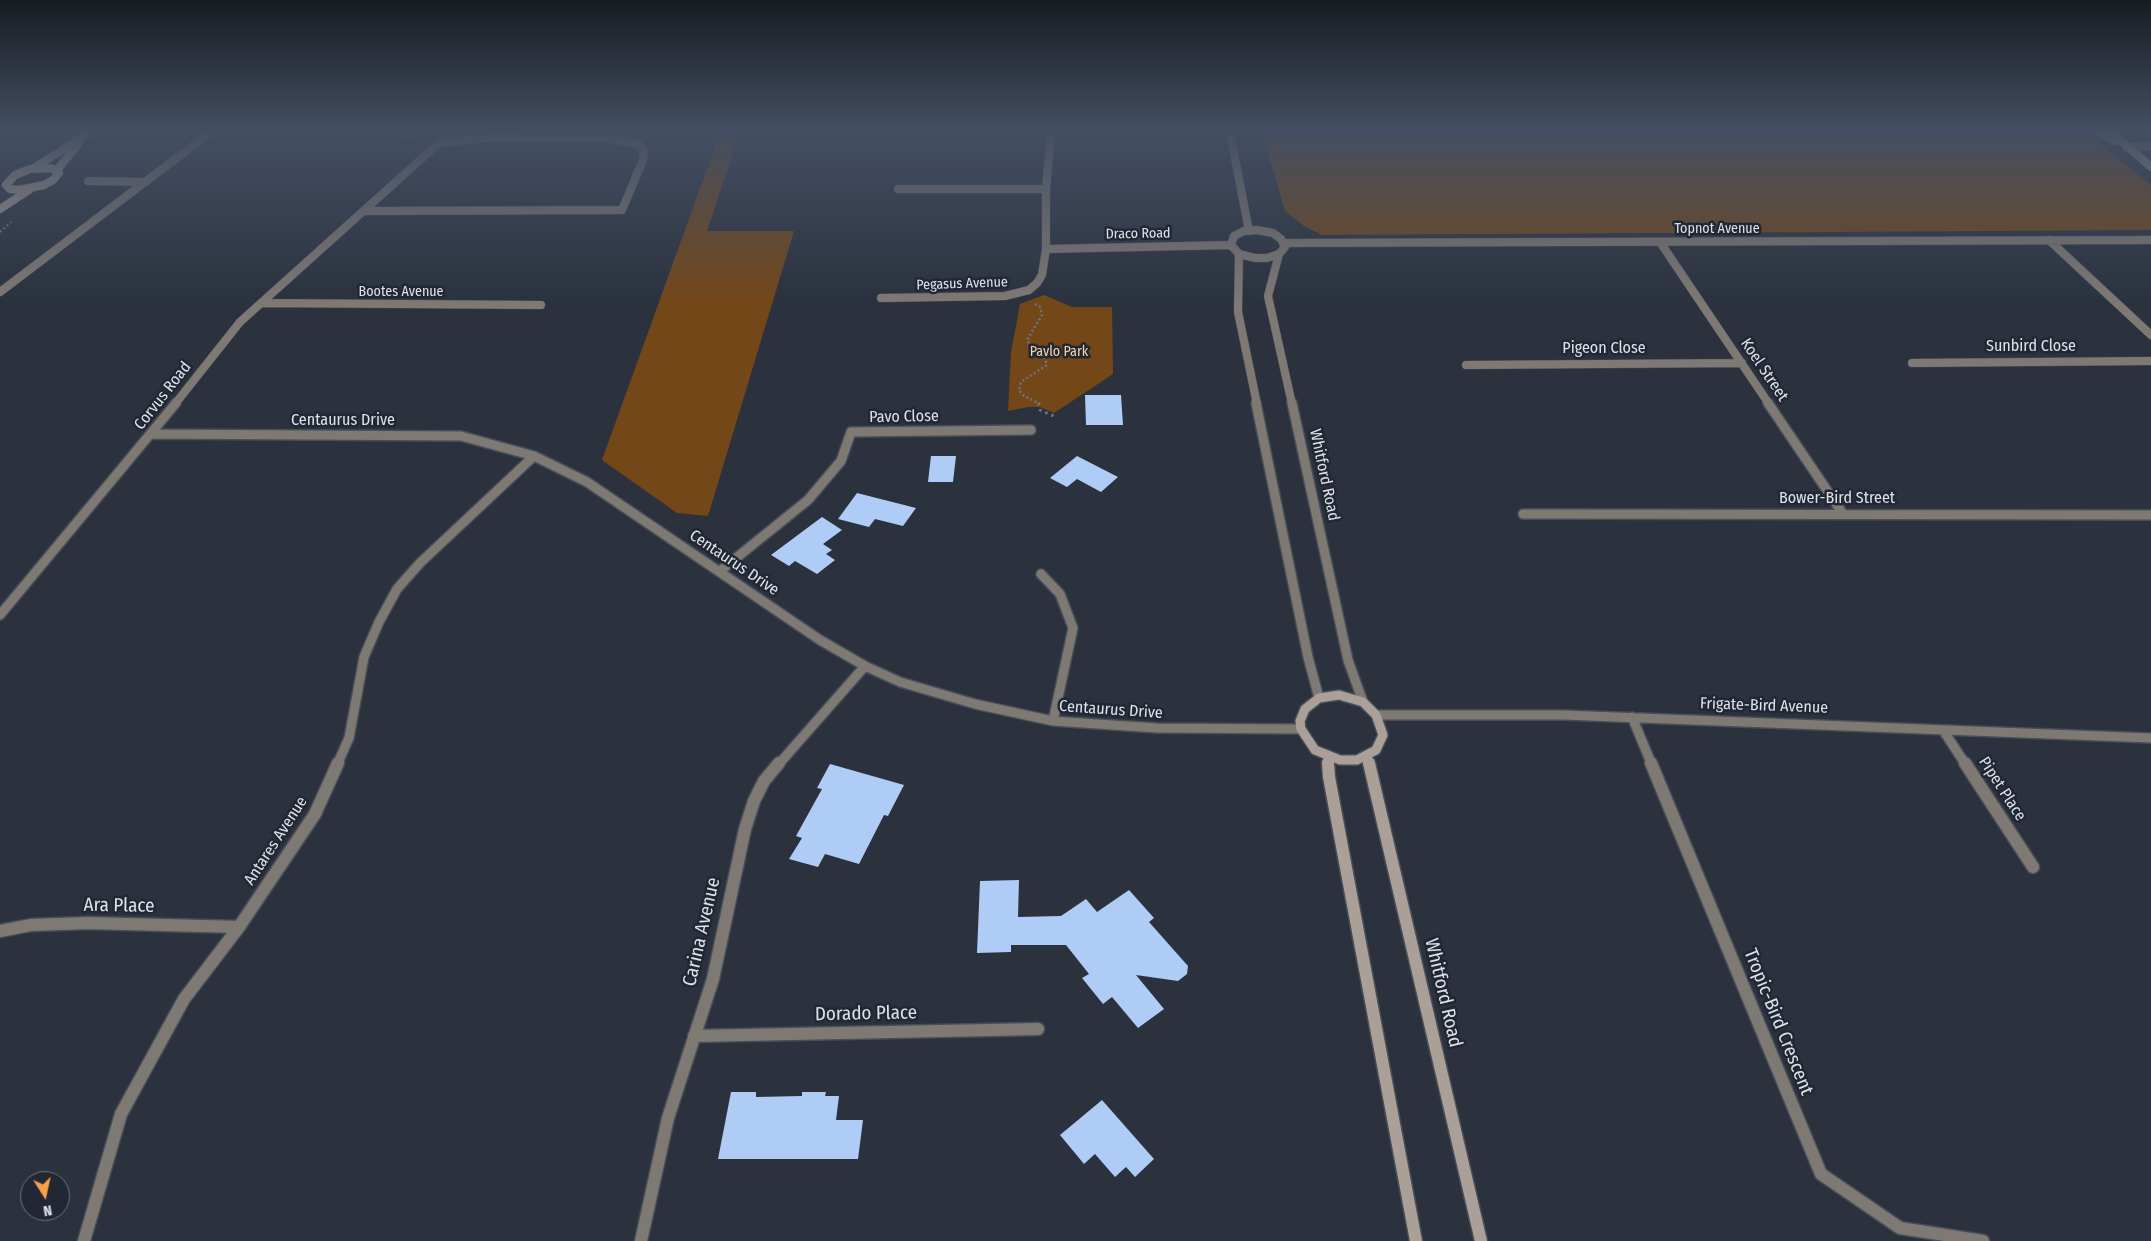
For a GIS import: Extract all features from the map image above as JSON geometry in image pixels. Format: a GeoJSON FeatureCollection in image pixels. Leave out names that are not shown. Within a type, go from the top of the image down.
{"type":"FeatureCollection","features":[{"type":"Feature","properties":{"kind":"street"},"geometry":{"type":"LineString","coordinates":[[0,208],[11,195],[10,190]]}},
{"type":"Feature","properties":{"kind":"street"},"geometry":{"type":"LineString","coordinates":[[0,208],[29,190]]}},
{"type":"Feature","properties":{"kind":"street"},"geometry":{"type":"LineString","coordinates":[[0,292],[135,190]]}},
{"type":"Feature","properties":{"kind":"street","name":"Corvus Road"},"geometry":{"type":"LineString","coordinates":[[0,615],[152,434],[240,322],[387,190]]}},
{"type":"Feature","properties":{"kind":"street","name":"Corvus Road"},"geometry":{"type":"LineString","coordinates":[[364,211],[622,210],[630,190]]}},
{"type":"Feature","properties":{"kind":"street","name":"Pegasus Avenue"},"geometry":{"type":"LineString","coordinates":[[881,298],[988,297],[1018,294],[1029,290],[1038,283],[1042,275],[1046,249],[1046,190]]}},
{"type":"Feature","properties":{"kind":"street"},"geometry":{"type":"LineString","coordinates":[[1241,190],[1249,231]]}},
{"type":"Feature","properties":{"kind":"street"},"geometry":{"type":"LineString","coordinates":[[1279,254],[1261,258],[1240,254],[1231,245],[1234,236],[1257,230],[1273,233],[1282,238],[1284,244]]}},
{"type":"Feature","properties":{"kind":"street"},"geometry":{"type":"LineString","coordinates":[[2049,240],[2151,335]]}},
{"type":"Feature","properties":{"kind":"street","name":"Topnot Avenue"},"geometry":{"type":"LineString","coordinates":[[1284,244],[2151,240]]}},
{"type":"Feature","properties":{"kind":"street","name":"Koel Street"},"geometry":{"type":"LineString","coordinates":[[1660,242],[1843,514]]}},
{"type":"Feature","properties":{"kind":"street","name":"Whitford Road"},"geometry":{"type":"LineString","coordinates":[[1284,244],[1285,247],[1279,254],[1268,296],[1348,660],[1363,702]]}},
{"type":"Feature","properties":{"kind":"street","name":"Draco Road"},"geometry":{"type":"LineString","coordinates":[[1046,249],[1231,245]]}},
{"type":"Feature","properties":{"kind":"street"},"geometry":{"type":"LineString","coordinates":[[1240,254],[1238,312],[1306,647],[1319,698]]}},
{"type":"Feature","properties":{"kind":"street","name":"Bootes Avenue"},"geometry":{"type":"LineString","coordinates":[[261,303],[541,305]]}},
{"type":"Feature","properties":{"kind":"street","name":"Sunbird Close"},"geometry":{"type":"LineString","coordinates":[[1912,362],[2151,360]]}},
{"type":"Feature","properties":{"kind":"street","name":"Pigeon Close"},"geometry":{"type":"LineString","coordinates":[[1466,365],[1742,364]]}},
{"type":"Feature","properties":{"kind":"street","name":"Pavo Close"},"geometry":{"type":"LineString","coordinates":[[720,571],[808,500],[840,461],[851,432],[1031,430]]}},
{"type":"Feature","properties":{"kind":"street","name":"Centaurus Drive"},"geometry":{"type":"LineString","coordinates":[[152,434],[461,436],[534,456],[587,482],[820,640],[865,666],[900,682],[975,704],[1053,721],[1157,728],[1301,729]]}},
{"type":"Feature","properties":{"kind":"street","name":"Antares Avenue"},"geometry":{"type":"LineString","coordinates":[[84,1241],[121,1114],[184,999],[238,927],[315,814],[349,738],[364,657],[379,622],[397,589],[420,563],[534,456]]}},
{"type":"Feature","properties":{"kind":"street","name":"Bower-Bird Street"},"geometry":{"type":"LineString","coordinates":[[1523,514],[2151,515]]}},
{"type":"Feature","properties":{"kind":"street"},"geometry":{"type":"LineString","coordinates":[[1041,574],[1060,594],[1073,628],[1053,721]]}},
{"type":"Feature","properties":{"kind":"street","name":"Carina Avenue"},"geometry":{"type":"LineString","coordinates":[[641,1241],[668,1118],[713,979],[745,829],[754,801],[764,781],[865,666]]}},
{"type":"Feature","properties":{"kind":"street"},"geometry":{"type":"LineString","coordinates":[[1338,695],[1363,702],[1376,715],[1383,735],[1376,750],[1357,760],[1340,760],[1315,750],[1301,729],[1300,721],[1305,709],[1319,698],[1338,695]]}},
{"type":"Feature","properties":{"kind":"street","name":"Frigate-Bird Avenue"},"geometry":{"type":"LineString","coordinates":[[1376,715],[1632,717],[2151,738]]}},
{"type":"Feature","properties":{"kind":"street","name":"Tropic-Bird Crescent"},"geometry":{"type":"LineString","coordinates":[[1632,717],[1821,1174],[1900,1228],[1983,1241]]}},
{"type":"Feature","properties":{"kind":"street","name":"Pipet Place"},"geometry":{"type":"LineString","coordinates":[[1943,730],[2033,867]]}},
{"type":"Feature","properties":{"kind":"street","name":"Whitford Road"},"geometry":{"type":"LineString","coordinates":[[1367,754],[1481,1241]]}},
{"type":"Feature","properties":{"kind":"street"},"geometry":{"type":"LineString","coordinates":[[1328,755],[1329,777],[1416,1241]]}},
{"type":"Feature","properties":{"kind":"street","name":"Ara Place"},"geometry":{"type":"LineString","coordinates":[[0,931],[31,925],[88,924],[238,927]]}},
{"type":"Feature","properties":{"kind":"street","name":"Dorado Place"},"geometry":{"type":"LineString","coordinates":[[694,1036],[1038,1029]]}},
{"type":"Feature","properties":{"kind":"path"},"geometry":{"type":"LineString","coordinates":[[1030,302],[1040,307],[1042,315],[1028,340],[1032,347],[1044,357],[1047,365],[1022,382],[1019,390],[1024,396],[1040,404],[1040,410],[1056,417]]}},
{"type":"Feature","properties":{"kind":"green space"},"geometry":{"type":"Polygon","coordinates":[[[699,190],[721,190],[707,231],[794,231],[708,516],[677,513],[602,460],[699,190]]]}},
{"type":"Feature","properties":{"kind":"green space"},"geometry":{"type":"Polygon","coordinates":[[[1279,190],[2151,190],[2151,230],[1322,235],[1304,226],[1285,211],[1279,190]]]}},
{"type":"Feature","properties":{"kind":"green space","name":"Pavlo Park"},"geometry":{"type":"Polygon","coordinates":[[[1044,295],[1072,307],[1112,307],[1113,374],[1054,413],[1040,407],[1008,411],[1011,352],[1020,304],[1044,295]]]}},
{"type":"Feature","properties":{"kind":"building"},"geometry":{"type":"Polygon","coordinates":[[[1085,395],[1121,395],[1123,425],[1086,425],[1085,395]]]}},
{"type":"Feature","properties":{"kind":"building"},"geometry":{"type":"Polygon","coordinates":[[[931,456],[956,456],[953,482],[928,482],[931,456]]]}},
{"type":"Feature","properties":{"kind":"building"},"geometry":{"type":"Polygon","coordinates":[[[1077,456],[1118,477],[1101,492],[1077,479],[1067,487],[1050,478],[1077,456]]]}},
{"type":"Feature","properties":{"kind":"building"},"geometry":{"type":"Polygon","coordinates":[[[857,493],[916,508],[903,526],[875,519],[869,527],[838,519],[857,493]]]}},
{"type":"Feature","properties":{"kind":"building"},"geometry":{"type":"Polygon","coordinates":[[[822,517],[842,530],[823,544],[832,550],[826,554],[835,560],[817,574],[795,561],[789,566],[771,555],[822,517]]]}},
{"type":"Feature","properties":{"kind":"building"},"geometry":{"type":"Polygon","coordinates":[[[830,764],[904,785],[888,816],[884,815],[859,864],[825,854],[818,867],[789,859],[802,838],[796,836],[822,789],[817,788],[830,764]]]}},
{"type":"Feature","properties":{"kind":"building"},"geometry":{"type":"Polygon","coordinates":[[[1019,880],[1018,917],[1061,916],[1086,899],[1097,912],[1129,890],[1154,918],[1149,922],[1188,966],[1187,974],[1178,981],[1136,975],[1164,1009],[1138,1028],[1112,997],[1103,1004],[1082,978],[1089,974],[1066,945],[1011,945],[1011,952],[977,953],[980,881],[1019,880]]]}},
{"type":"Feature","properties":{"kind":"building"},"geometry":{"type":"Polygon","coordinates":[[[731,1092],[756,1092],[756,1097],[802,1096],[802,1092],[826,1092],[825,1096],[839,1096],[836,1120],[863,1120],[858,1159],[718,1159],[731,1092]]]}},
{"type":"Feature","properties":{"kind":"building"},"geometry":{"type":"Polygon","coordinates":[[[1102,1100],[1154,1159],[1135,1177],[1126,1167],[1115,1177],[1095,1154],[1084,1164],[1060,1135],[1102,1100]]]}}]}
